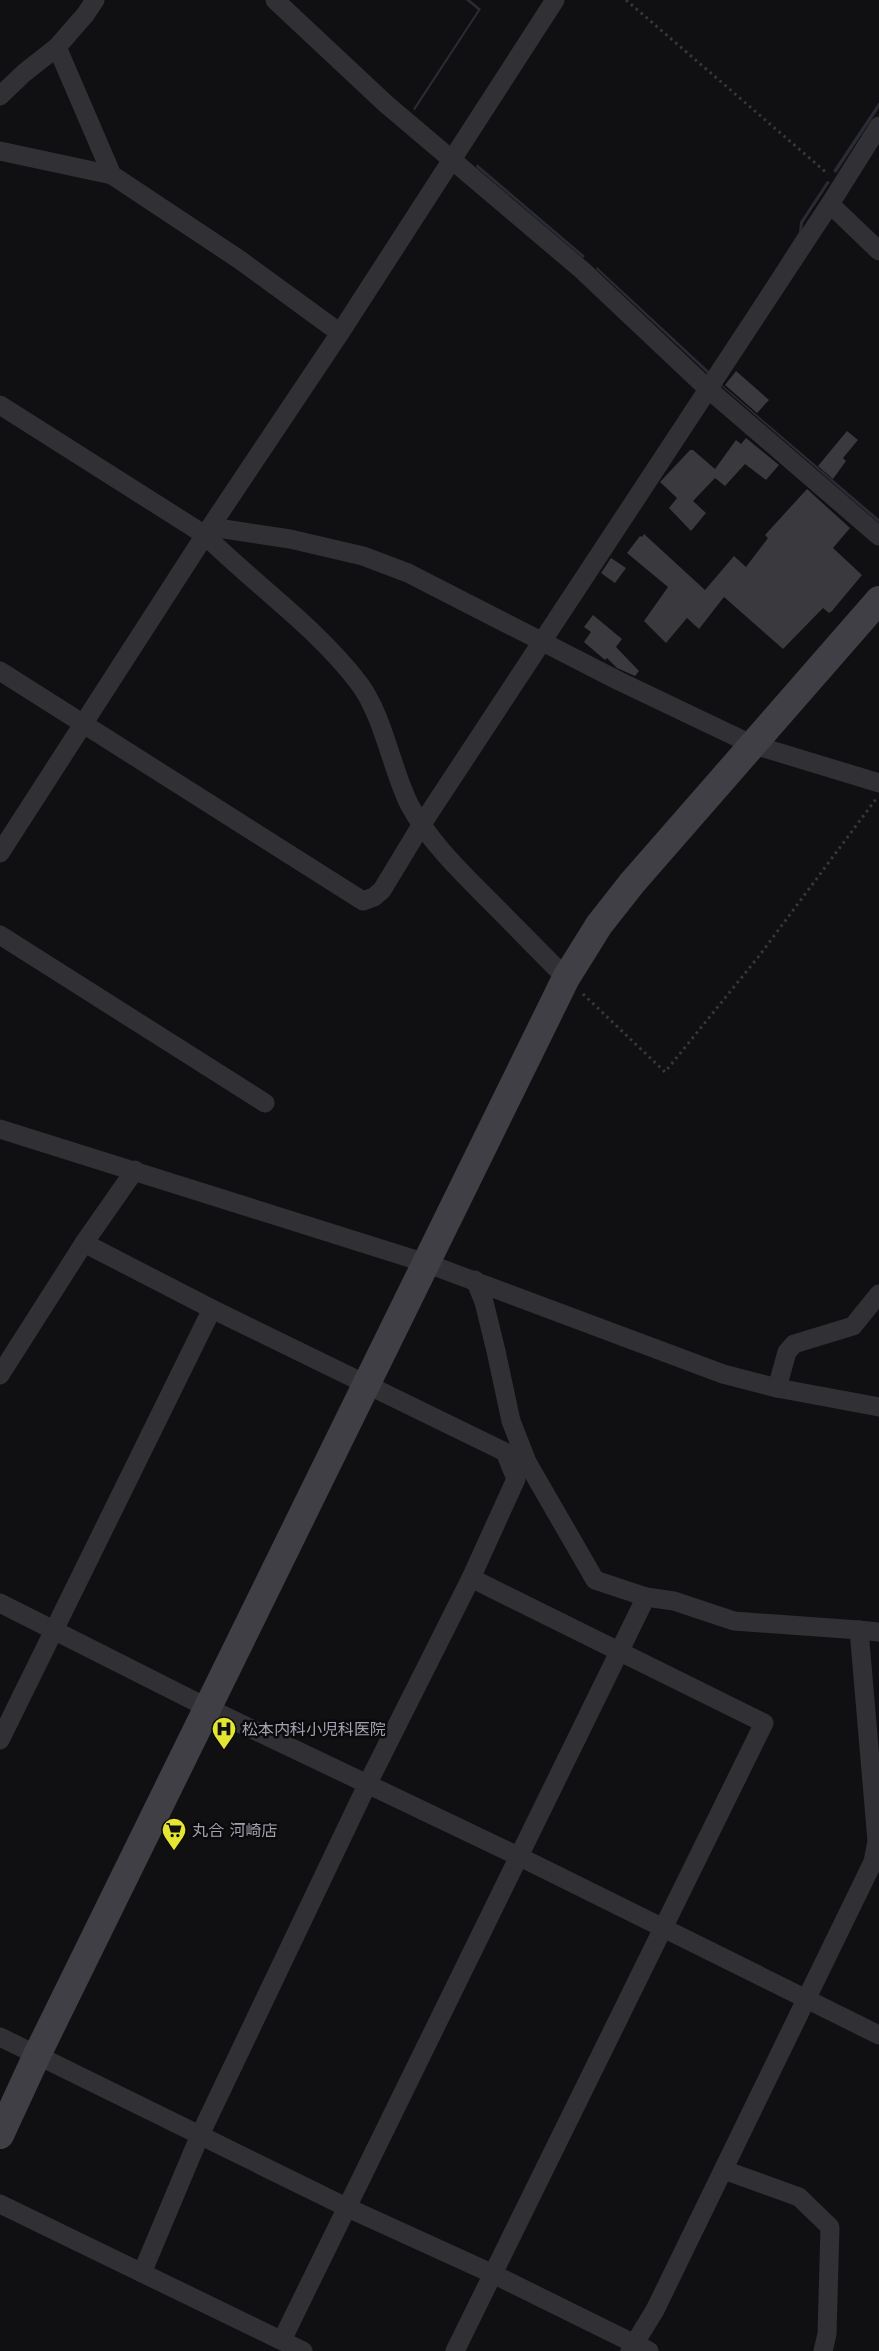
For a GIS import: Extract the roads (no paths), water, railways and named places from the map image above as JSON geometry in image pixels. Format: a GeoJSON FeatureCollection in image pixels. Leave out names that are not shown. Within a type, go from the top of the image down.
{"type":"FeatureCollection","features":[{"type":"Feature","properties":{"kind":"street"},"geometry":{"type":"LineString","coordinates":[[0,96],[24,73],[57,47],[85,15],[95,0]]}},
{"type":"Feature","properties":{"kind":"street"},"geometry":{"type":"LineString","coordinates":[[276,0],[386,104],[582,270],[708,388],[879,536]]}},
{"type":"Feature","properties":{"kind":"street"},"geometry":{"type":"LineString","coordinates":[[0,853],[82,724],[340,333],[555,0]]}},
{"type":"Feature","properties":{"kind":"street"},"geometry":{"type":"LineString","coordinates":[[57,47],[112,175]]}},
{"type":"Feature","properties":{"kind":"street"},"geometry":{"type":"LineString","coordinates":[[0,671],[363,901],[374,897],[382,890],[422,824],[830,204],[879,126]]}},
{"type":"Feature","properties":{"kind":"street"},"geometry":{"type":"LineString","coordinates":[[0,151],[112,175],[240,260],[340,333]]}},
{"type":"Feature","properties":{"kind":"street"},"geometry":{"type":"LineString","coordinates":[[830,204],[879,251]]}},
{"type":"Feature","properties":{"kind":"street"},"geometry":{"type":"LineString","coordinates":[[0,405],[208,531],[238,568],[338,656],[360,684],[374,713],[409,803],[422,824],[457,868],[566,978]]}},
{"type":"Feature","properties":{"kind":"street"},"geometry":{"type":"LineString","coordinates":[[208,531],[290,539],[364,556],[408,573],[542,642],[751,744],[879,783]]}},
{"type":"Feature","properties":{"kind":"street"},"geometry":{"type":"LineString","coordinates":[[0,2135],[37,2055],[566,978],[598,925],[751,744],[879,600]]}},
{"type":"Feature","properties":{"kind":"street"},"geometry":{"type":"LineString","coordinates":[[0,935],[264,1103]]}},
{"type":"Feature","properties":{"kind":"street"},"geometry":{"type":"LineString","coordinates":[[0,1129],[426,1263],[723,1374],[777,1388],[879,1407]]}},
{"type":"Feature","properties":{"kind":"street"},"geometry":{"type":"LineString","coordinates":[[0,1374],[84,1243],[135,1170]]}},
{"type":"Feature","properties":{"kind":"street"},"geometry":{"type":"LineString","coordinates":[[84,1243],[212,1309],[368,1383],[505,1452],[519,1465],[595,1580],[646,1597],[674,1601],[734,1621],[879,1632]]}},
{"type":"Feature","properties":{"kind":"street"},"geometry":{"type":"LineString","coordinates":[[142,2274],[200,2134],[367,1785],[471,1578],[516,1479],[519,1465],[496,1351],[484,1302],[475,1280]]}},
{"type":"Feature","properties":{"kind":"street"},"geometry":{"type":"LineString","coordinates":[[777,1388],[787,1352],[794,1344],[853,1326],[879,1294]]}},
{"type":"Feature","properties":{"kind":"street"},"geometry":{"type":"LineString","coordinates":[[0,1740],[212,1309]]}},
{"type":"Feature","properties":{"kind":"street"},"geometry":{"type":"LineString","coordinates":[[455,2351],[764,1724],[471,1578]]}},
{"type":"Feature","properties":{"kind":"street"},"geometry":{"type":"LineString","coordinates":[[282,2340],[646,1597]]}},
{"type":"Feature","properties":{"kind":"street"},"geometry":{"type":"LineString","coordinates":[[0,1603],[208,1708],[518,1856],[805,2000],[879,2035]]}},
{"type":"Feature","properties":{"kind":"street"},"geometry":{"type":"LineString","coordinates":[[0,2037],[346,2207],[493,2274],[638,2349],[655,2310],[873,1862],[877,1841],[859,1630]]}},
{"type":"Feature","properties":{"kind":"street"},"geometry":{"type":"LineString","coordinates":[[724,2170],[799,2197],[830,2227],[828,2334],[824,2351]]}},
{"type":"Feature","properties":{"kind":"street"},"geometry":{"type":"LineString","coordinates":[[0,2204],[304,2351]]}},
{"type":"Feature","properties":{"kind":"place","name":"松本内科小児科医院"},"geometry":{"type":"Point","coordinates":[224,1750]}},
{"type":"Feature","properties":{"kind":"place","name":"丸合 河崎店"},"geometry":{"type":"Point","coordinates":[174,1851]}}]}
